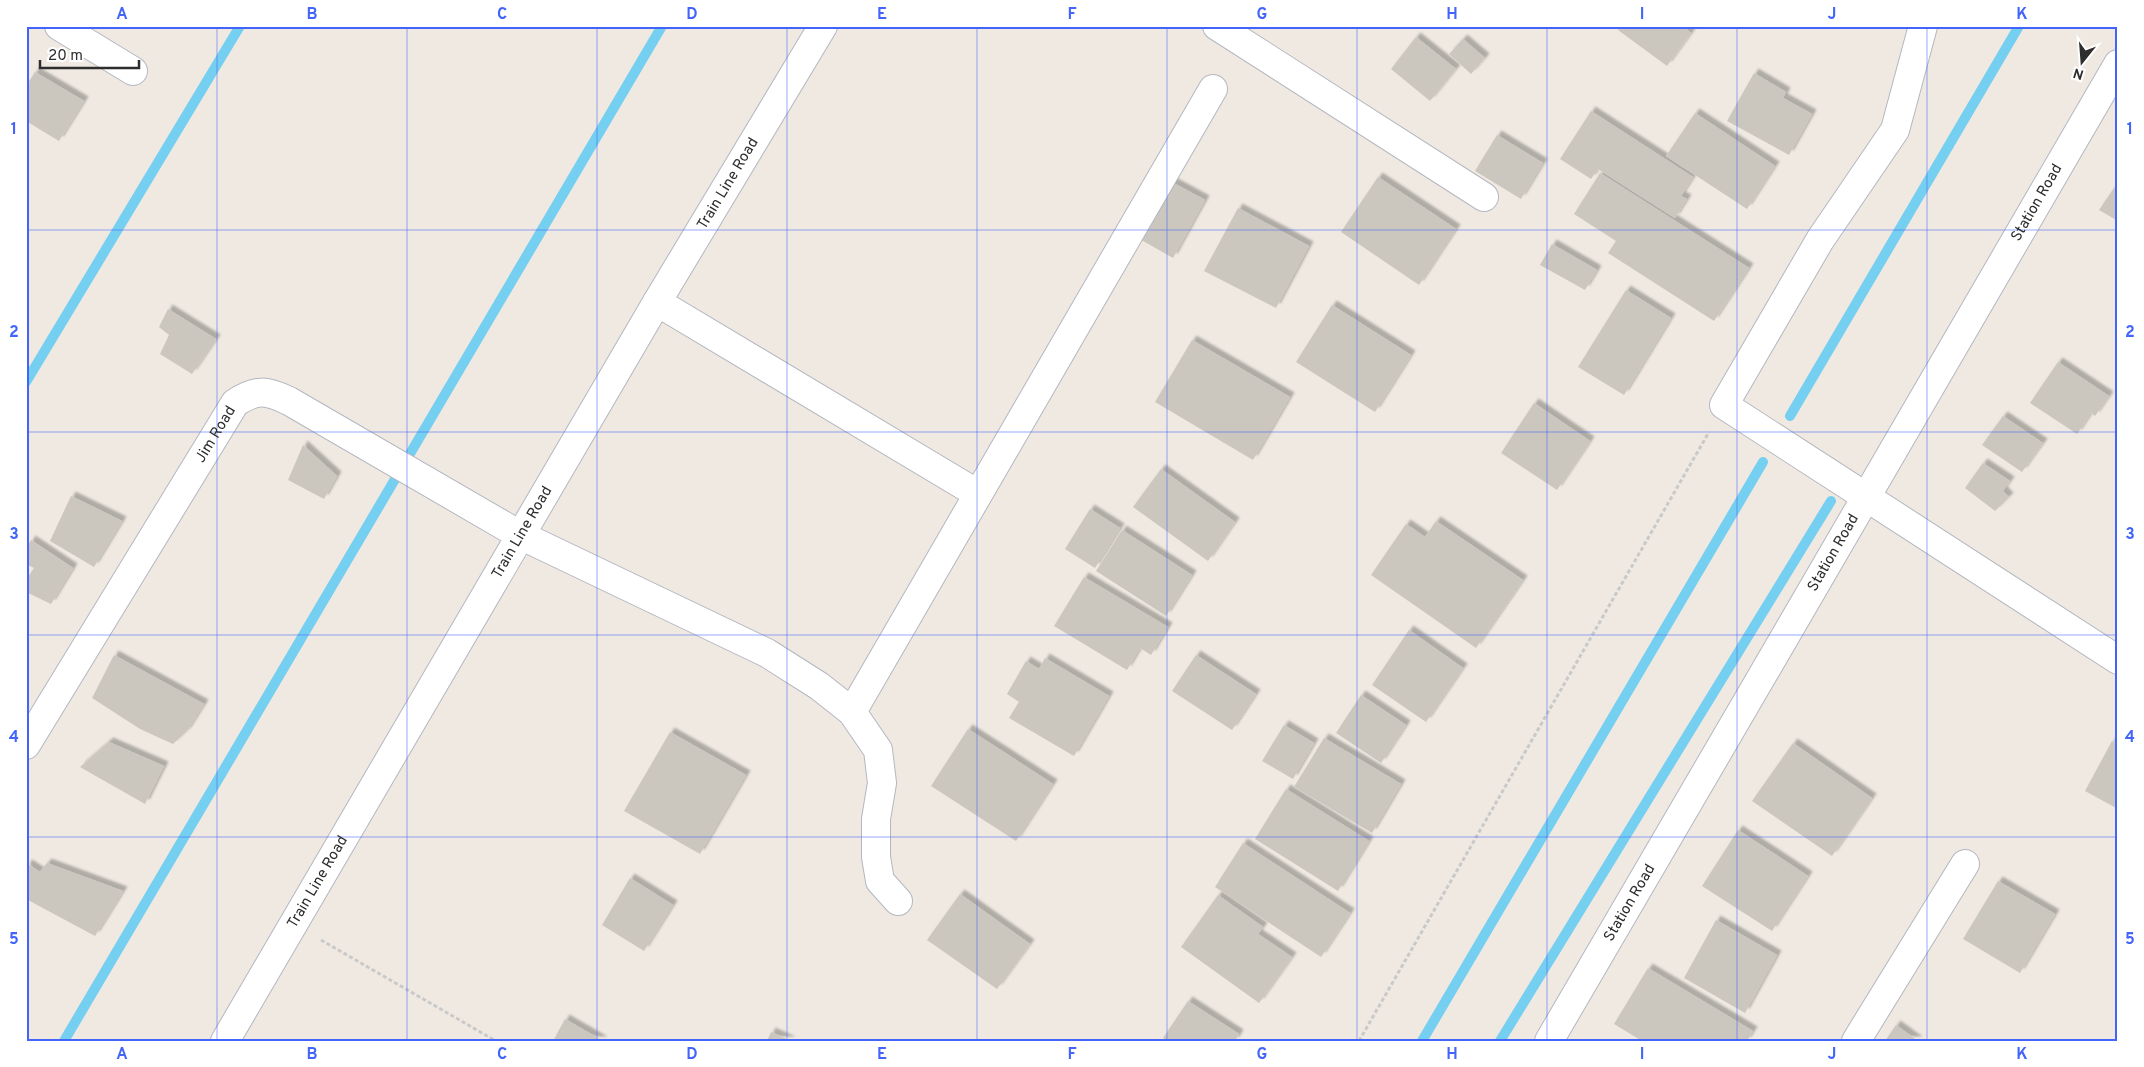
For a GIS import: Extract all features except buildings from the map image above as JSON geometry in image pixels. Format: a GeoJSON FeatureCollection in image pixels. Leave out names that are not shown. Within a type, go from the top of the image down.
{"type":"FeatureCollection","features":[{"type":"Feature","properties":{"kind":"street"},"geometry":{"type":"LineString","coordinates":[[59,26],[133,71]]}},
{"type":"Feature","properties":{"kind":"street","name":"Train Line Road"},"geometry":{"type":"LineString","coordinates":[[225,1041],[657,302],[823,26]]}},
{"type":"Feature","properties":{"kind":"street"},"geometry":{"type":"LineString","coordinates":[[1217,26],[1484,197]]}},
{"type":"Feature","properties":{"kind":"street"},"geometry":{"type":"LineString","coordinates":[[1923,26],[1895,130],[1820,240],[1724,405],[2118,660]]}},
{"type":"Feature","properties":{"kind":"street","name":"Station Road"},"geometry":{"type":"LineString","coordinates":[[1549,1041],[1745,708],[1864,497],[2118,64]]}},
{"type":"Feature","properties":{"kind":"street"},"geometry":{"type":"LineString","coordinates":[[852,712],[1213,89]]}},
{"type":"Feature","properties":{"kind":"street"},"geometry":{"type":"LineString","coordinates":[[657,302],[978,494]]}},
{"type":"Feature","properties":{"kind":"street","name":"Jim Road"},"geometry":{"type":"LineString","coordinates":[[26,745],[235,403],[249,394],[270,392],[378,452],[520,535],[767,653],[819,686],[852,712],[878,750],[882,783],[876,819],[876,857],[880,881],[898,901]]}},
{"type":"Feature","properties":{"kind":"street"},"geometry":{"type":"LineString","coordinates":[[1856,1041],[1965,864]]}},
{"type":"Feature","properties":{"kind":"path"},"geometry":{"type":"LineString","coordinates":[[1359,1041],[1724,405]]}},
{"type":"Feature","properties":{"kind":"path"},"geometry":{"type":"LineString","coordinates":[[292,924],[496,1041]]}},
{"type":"Feature","properties":{"kind":"waterway"},"geometry":{"type":"LineString","coordinates":[[26,382],[240,26]]}},
{"type":"Feature","properties":{"kind":"waterway"},"geometry":{"type":"LineString","coordinates":[[64,1041],[662,26]]}},
{"type":"Feature","properties":{"kind":"waterway"},"geometry":{"type":"LineString","coordinates":[[1790,416],[2019,26]]}},
{"type":"Feature","properties":{"kind":"waterway"},"geometry":{"type":"LineString","coordinates":[[1422,1041],[1763,462]]}},
{"type":"Feature","properties":{"kind":"waterway"},"geometry":{"type":"LineString","coordinates":[[1500,1041],[1831,501]]}}]}
